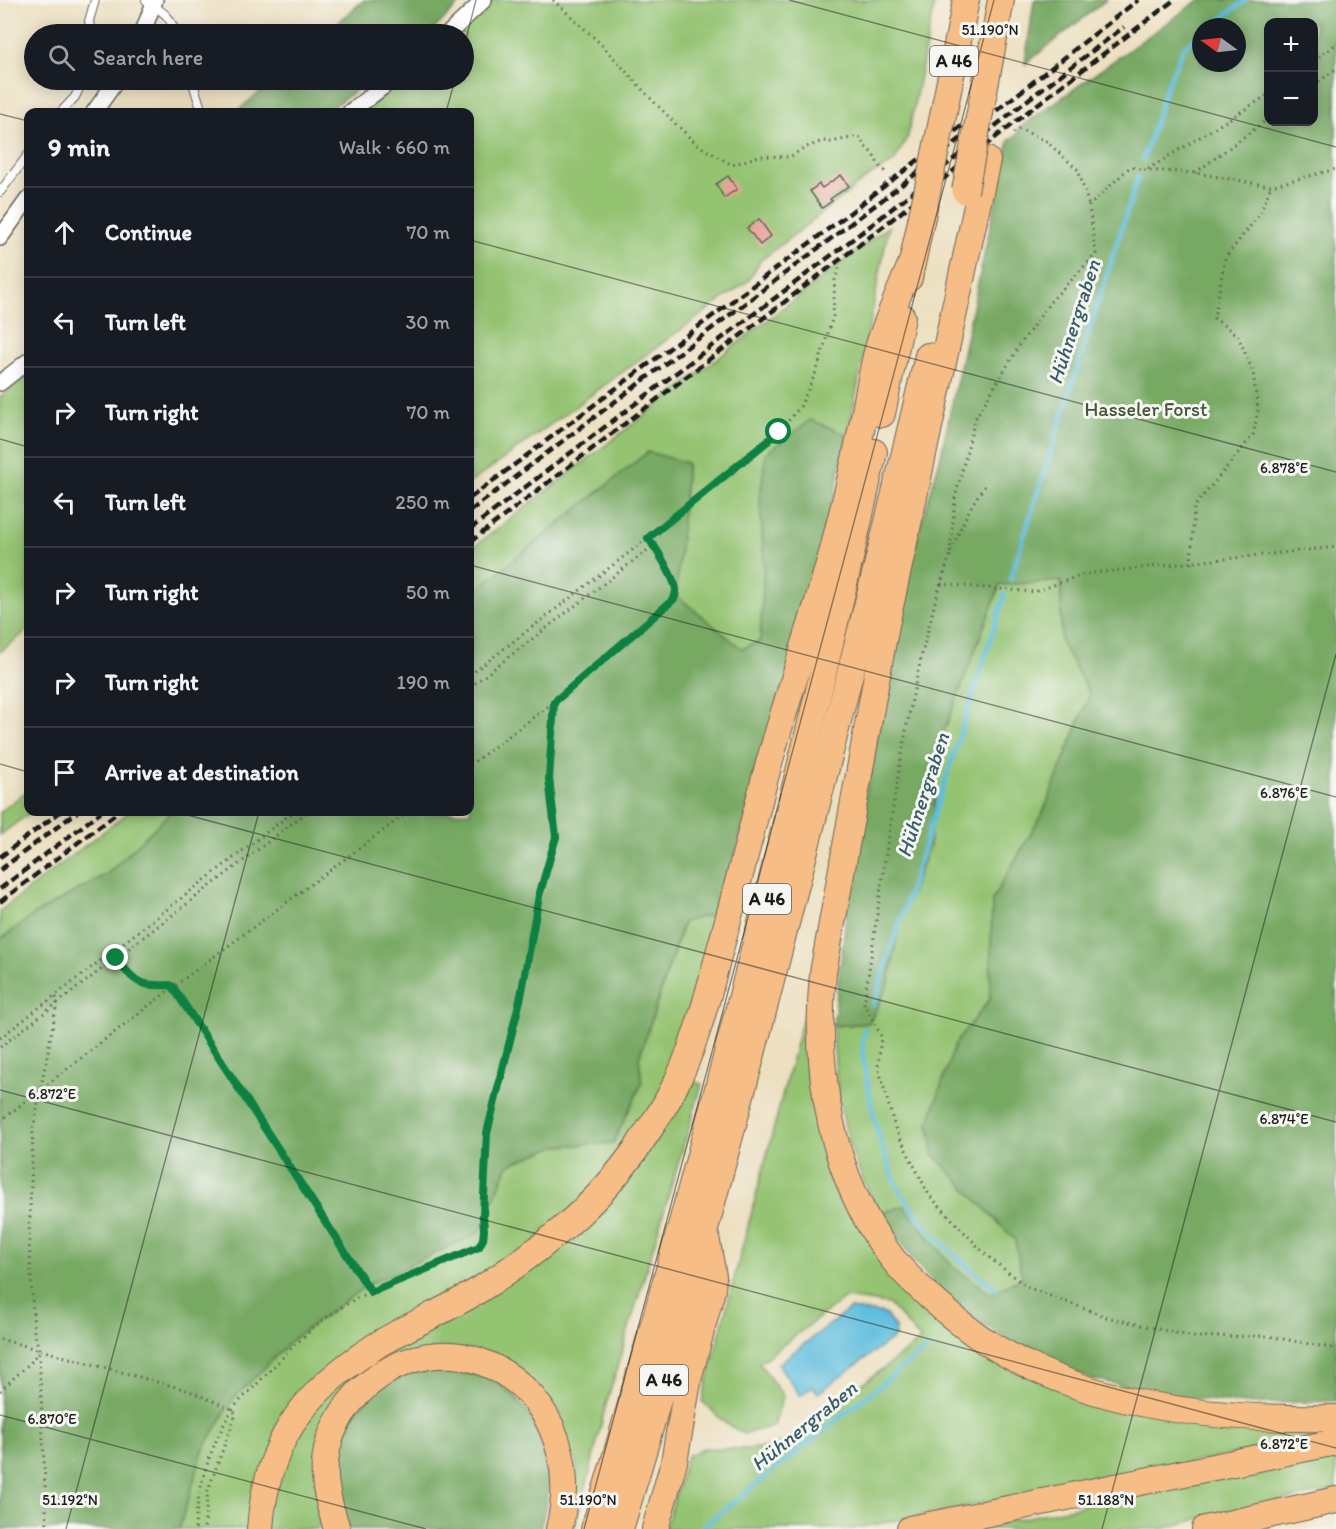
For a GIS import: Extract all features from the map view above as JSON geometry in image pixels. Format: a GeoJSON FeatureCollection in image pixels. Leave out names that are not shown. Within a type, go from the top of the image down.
{"type":"FeatureCollection","features":[{"type":"Feature","properties":{"kind":"highway","name":"A 46"},"geometry":{"type":"LineString","coordinates":[[594,1529],[706,1135],[802,764],[854,544],[896,351],[966,0]]}},
{"type":"Feature","properties":{"kind":"highway","name":"A 46"},"geometry":{"type":"LineString","coordinates":[[620,1529],[705,1230],[851,673],[894,500],[965,192],[995,77],[1001,0]]}},
{"type":"Feature","properties":{"kind":"highway"},"geometry":{"type":"LineString","coordinates":[[1008,0],[1012,35],[995,77],[987,160],[886,625],[823,973],[819,1015],[820,1058],[828,1113],[840,1157],[861,1208],[892,1258],[965,1328],[1037,1370],[1072,1383],[1158,1406],[1231,1416],[1282,1419],[1336,1418]]}},
{"type":"Feature","properties":{"kind":"highway"},"geometry":{"type":"LineString","coordinates":[[260,1529],[262,1496],[272,1460],[295,1418],[327,1384],[373,1348],[476,1292],[528,1258],[565,1228],[605,1188],[636,1149],[668,1100],[695,1038],[707,999],[768,763],[822,592],[879,346],[912,262]]}},
{"type":"Feature","properties":{"kind":"highway"},"geometry":{"type":"LineString","coordinates":[[655,1529],[674,1462],[689,1376],[712,1290],[713,1276],[705,1230]]}},
{"type":"Feature","properties":{"kind":"highway"},"geometry":{"type":"LineString","coordinates":[[337,1529],[328,1500],[325,1462],[333,1430],[352,1398],[380,1375],[407,1361],[435,1356],[458,1356],[478,1360],[508,1375],[531,1396],[548,1418],[562,1454],[566,1482],[560,1529]]}},
{"type":"Feature","properties":{"kind":"highway"},"geometry":{"type":"LineString","coordinates":[[910,1529],[1336,1442]]}},
{"type":"Feature","properties":{"kind":"highway"},"geometry":{"type":"LineString","coordinates":[[1205,1529],[1336,1500]]}},
{"type":"Feature","properties":{"kind":"street"},"geometry":{"type":"LineString","coordinates":[[459,24],[484,0]]}},
{"type":"Feature","properties":{"kind":"street"},"geometry":{"type":"LineString","coordinates":[[145,24],[152,2]]}},
{"type":"Feature","properties":{"kind":"street"},"geometry":{"type":"LineString","coordinates":[[97,108],[110,90]]}},
{"type":"Feature","properties":{"kind":"street"},"geometry":{"type":"LineString","coordinates":[[355,108],[379,90]]}},
{"type":"Feature","properties":{"kind":"street"},"geometry":{"type":"LineString","coordinates":[[0,238],[24,205]]}},
{"type":"Feature","properties":{"kind":"street"},"geometry":{"type":"LineString","coordinates":[[0,383],[24,364]]}},
{"type":"Feature","properties":{"kind":"lane"},"geometry":{"type":"LineString","coordinates":[[89,24],[95,0]]}},
{"type":"Feature","properties":{"kind":"lane"},"geometry":{"type":"LineString","coordinates":[[152,2],[163,11],[172,24]]}},
{"type":"Feature","properties":{"kind":"lane"},"geometry":{"type":"LineString","coordinates":[[65,108],[78,90]]}},
{"type":"Feature","properties":{"kind":"lane"},"geometry":{"type":"LineString","coordinates":[[195,90],[201,108]]}},
{"type":"Feature","properties":{"kind":"lane"},"geometry":{"type":"LineString","coordinates":[[0,192],[24,160]]}},
{"type":"Feature","properties":{"kind":"path"},"geometry":{"type":"LineString","coordinates":[[553,0],[601,44],[696,144],[732,165],[759,156],[790,157],[817,143],[845,141],[856,137],[861,138],[864,147],[873,155],[874,161],[881,169],[889,173]]}},
{"type":"Feature","properties":{"kind":"path"},"geometry":{"type":"LineString","coordinates":[[1318,58],[1336,44]]}},
{"type":"Feature","properties":{"kind":"path"},"geometry":{"type":"LineString","coordinates":[[1318,83],[1336,69]]}},
{"type":"Feature","properties":{"kind":"path"},"geometry":{"type":"LineString","coordinates":[[1146,170],[1264,98]]}},
{"type":"Feature","properties":{"kind":"path"},"geometry":{"type":"LineString","coordinates":[[1195,173],[1264,123]]}},
{"type":"Feature","properties":{"kind":"path"},"geometry":{"type":"LineString","coordinates":[[950,556],[955,498],[975,419],[1019,346],[1051,301],[1096,254],[1089,206],[1078,170],[1047,141],[1020,129],[1013,133]]}},
{"type":"Feature","properties":{"kind":"path"},"geometry":{"type":"LineString","coordinates":[[1089,206],[1130,167],[1195,173],[1271,186],[1336,169]]}},
{"type":"Feature","properties":{"kind":"path"},"geometry":{"type":"LineString","coordinates":[[1191,564],[1194,507],[1252,435],[1258,410],[1253,372],[1238,336],[1214,318],[1225,258],[1260,214],[1271,186]]}},
{"type":"Feature","properties":{"kind":"path"},"geometry":{"type":"LineString","coordinates":[[474,672],[648,538],[779,432],[800,406],[818,370],[833,316],[835,279],[840,267]]}},
{"type":"Feature","properties":{"kind":"path"},"geometry":{"type":"LineString","coordinates":[[985,486],[975,497],[950,556],[926,636],[901,758],[864,1003],[881,1036],[878,1066],[895,1128],[929,1196],[986,1255],[1027,1287],[1106,1317],[1194,1337],[1268,1336],[1336,1349]]}},
{"type":"Feature","properties":{"kind":"path"},"geometry":{"type":"LineString","coordinates":[[474,762],[554,702],[674,599],[677,591],[654,545],[648,538]]}},
{"type":"Feature","properties":{"kind":"path"},"geometry":{"type":"LineString","coordinates":[[474,684],[654,545]]}},
{"type":"Feature","properties":{"kind":"path"},"geometry":{"type":"LineString","coordinates":[[941,584],[1034,592],[1084,574],[1336,547]]}},
{"type":"Feature","properties":{"kind":"path"},"geometry":{"type":"LineString","coordinates":[[195,1529],[201,1485],[219,1435],[232,1409],[294,1346],[319,1324],[352,1301],[475,1250],[483,1239],[487,1133],[521,996],[539,896],[556,837],[549,779],[554,702]]}},
{"type":"Feature","properties":{"kind":"path"},"geometry":{"type":"LineString","coordinates":[[0,1038],[288,816]]}},
{"type":"Feature","properties":{"kind":"path"},"geometry":{"type":"LineString","coordinates":[[0,1047],[302,816]]}},
{"type":"Feature","properties":{"kind":"path"},"geometry":{"type":"LineString","coordinates":[[0,1121],[173,987],[403,816]]}},
{"type":"Feature","properties":{"kind":"path"},"geometry":{"type":"LineString","coordinates":[[111,952],[128,974],[147,986],[170,985],[173,987],[371,1292]]}},
{"type":"Feature","properties":{"kind":"path"},"geometry":{"type":"LineString","coordinates":[[47,1529],[39,1350],[34,1332],[28,1239],[33,1130],[57,1003],[56,994]]}},
{"type":"Feature","properties":{"kind":"path"},"geometry":{"type":"LineString","coordinates":[[0,1339],[187,1390],[232,1409],[236,1414],[208,1490],[204,1529]]}},
{"type":"Feature","properties":{"kind":"path"},"geometry":{"type":"LineString","coordinates":[[0,1391],[31,1362],[39,1350]]}},
{"type":"Feature","properties":{"kind":"green space"},"geometry":{"type":"Polygon","coordinates":[[[364,0],[463,0],[439,24],[336,24],[364,0]]]}},
{"type":"Feature","properties":{"kind":"green space"},"geometry":{"type":"Polygon","coordinates":[[[493,0],[935,0],[908,136],[894,162],[872,174],[760,261],[749,280],[474,480],[474,108],[367,108],[390,90],[474,90],[474,24],[468,24],[493,0]]]}},
{"type":"Feature","properties":{"kind":"green space"},"geometry":{"type":"Polygon","coordinates":[[[1034,0],[1106,0],[1025,64],[1034,0]]]}},
{"type":"Feature","properties":{"kind":"green space","name":"Hasseler Forst"},"geometry":{"type":"Polygon","coordinates":[[[1199,0],[1336,0],[1336,1401],[1244,1404],[1181,1397],[1091,1379],[1029,1353],[949,1302],[914,1261],[881,1213],[904,1206],[951,1265],[990,1294],[1022,1278],[1015,1240],[933,1154],[929,1122],[955,1044],[990,999],[992,900],[1043,813],[1090,694],[1061,642],[1061,581],[1000,585],[943,734],[929,845],[899,926],[889,983],[869,1023],[833,1026],[853,859],[910,562],[940,459],[1009,140],[1018,134],[1018,129],[1199,0]]]}},
{"type":"Feature","properties":{"kind":"green space"},"geometry":{"type":"Polygon","coordinates":[[[262,90],[356,90],[331,108],[241,108],[262,90]]]}},
{"type":"Feature","properties":{"kind":"green space"},"geometry":{"type":"Polygon","coordinates":[[[889,226],[848,435],[760,498],[764,563],[761,640],[742,649],[676,595],[687,463],[648,452],[474,592],[474,547],[889,226]]]}},
{"type":"Feature","properties":{"kind":"green space"},"geometry":{"type":"Polygon","coordinates":[[[24,378],[24,633],[0,652],[0,397],[24,378]]]}},
{"type":"Feature","properties":{"kind":"green space"},"geometry":{"type":"Polygon","coordinates":[[[810,420],[848,435],[813,589],[718,913],[683,922],[639,1058],[642,1083],[613,1143],[556,1146],[508,1165],[480,1232],[367,1285],[292,1340],[233,1399],[203,1450],[179,1529],[0,1529],[0,940],[35,914],[107,874],[167,816],[474,816],[474,592],[648,452],[687,463],[676,595],[742,649],[760,641],[764,563],[760,498],[766,453],[810,420]]]}},
{"type":"Feature","properties":{"kind":"green space"},"geometry":{"type":"Polygon","coordinates":[[[1061,581],[1061,642],[1090,694],[1043,813],[992,900],[990,999],[955,1044],[933,1154],[1015,1240],[1023,1279],[990,1294],[951,1265],[904,1206],[881,1213],[859,1169],[844,1123],[836,1075],[833,1026],[869,1023],[889,983],[899,926],[929,845],[943,734],[1000,585],[1061,581]]]}},
{"type":"Feature","properties":{"kind":"green space"},"geometry":{"type":"Polygon","coordinates":[[[24,793],[26,816],[0,835],[0,812],[24,793]]]}},
{"type":"Feature","properties":{"kind":"green space"},"geometry":{"type":"Polygon","coordinates":[[[124,816],[167,816],[107,874],[35,914],[0,940],[0,911],[124,816]]]}},
{"type":"Feature","properties":{"kind":"green space"},"geometry":{"type":"Polygon","coordinates":[[[718,913],[702,976],[669,1075],[702,1084],[605,1408],[576,1529],[569,1529],[576,1494],[576,1459],[547,1450],[516,1397],[478,1375],[455,1369],[433,1369],[349,1529],[179,1529],[203,1450],[233,1399],[292,1340],[367,1285],[480,1232],[508,1165],[556,1146],[613,1143],[642,1083],[639,1058],[684,922],[718,913]]]}},
{"type":"Feature","properties":{"kind":"green space"},"geometry":{"type":"Polygon","coordinates":[[[804,1013],[811,1043],[882,1257],[1070,1389],[1336,1425],[1336,1434],[852,1529],[665,1529],[687,1456],[703,1448],[770,1447],[786,1441],[921,1340],[889,1304],[845,1298],[759,1363],[783,1396],[774,1426],[744,1434],[725,1423],[702,1401],[804,1013]]]}},
{"type":"Feature","properties":{"kind":"green space"},"geometry":{"type":"Polygon","coordinates":[[[433,1369],[467,1372],[495,1383],[518,1402],[528,1415],[546,1448],[549,1470],[545,1510],[540,1529],[349,1529],[346,1524],[336,1472],[342,1440],[359,1407],[380,1387],[411,1373],[433,1369]]]}},
{"type":"Feature","properties":{"kind":"green space"},"geometry":{"type":"Polygon","coordinates":[[[1336,1454],[1336,1490],[1218,1513],[1163,1529],[970,1529],[1336,1454]]]}},
{"type":"Feature","properties":{"kind":"water"},"geometry":{"type":"Polygon","coordinates":[[[850,1309],[885,1314],[896,1329],[895,1337],[818,1393],[813,1386],[800,1396],[778,1364],[850,1309]]]}},
{"type":"Feature","properties":{"kind":"building"},"geometry":{"type":"Polygon","coordinates":[[[841,175],[849,186],[830,199],[832,201],[822,208],[810,191],[819,184],[822,188],[841,175]]]}},
{"type":"Feature","properties":{"kind":"building"},"geometry":{"type":"Polygon","coordinates":[[[728,176],[737,189],[724,198],[716,184],[728,176]]]}},
{"type":"Feature","properties":{"kind":"building"},"geometry":{"type":"Polygon","coordinates":[[[759,219],[771,236],[760,245],[747,228],[759,219]]]}},
{"type":"Feature","properties":{"kind":"waterway","name":"Hühnergraben"},"geometry":{"type":"LineString","coordinates":[[1222,18],[1246,0]]}},
{"type":"Feature","properties":{"kind":"waterway","name":"Hühnergraben"},"geometry":{"type":"LineString","coordinates":[[1143,160],[1167,85],[1184,47],[1192,41]]}},
{"type":"Feature","properties":{"kind":"waterway","name":"Hühnergraben"},"geometry":{"type":"LineString","coordinates":[[1010,580],[1138,177]]}},
{"type":"Feature","properties":{"kind":"waterway","name":"Hühnergraben"},"geometry":{"type":"LineString","coordinates":[[873,1006],[1005,594]]}},
{"type":"Feature","properties":{"kind":"waterway","name":"Hühnergraben"},"geometry":{"type":"LineString","coordinates":[[865,1028],[863,1060],[871,1103],[882,1145],[897,1186],[934,1235],[970,1269],[997,1289]]}},
{"type":"Feature","properties":{"kind":"waterway","name":"Hühnergraben"},"geometry":{"type":"LineString","coordinates":[[700,1529],[927,1348]]}},
{"type":"Feature","properties":{"kind":"railway"},"geometry":{"type":"LineString","coordinates":[[474,508],[886,197],[1138,0]]}},
{"type":"Feature","properties":{"kind":"railway"},"geometry":{"type":"LineString","coordinates":[[474,539],[880,229],[1174,0]]}},
{"type":"Feature","properties":{"kind":"railway"},"geometry":{"type":"LineString","coordinates":[[474,526],[874,223],[1030,98],[1124,27]]}},
{"type":"Feature","properties":{"kind":"railway"},"geometry":{"type":"LineString","coordinates":[[474,495],[851,212],[972,118]]}},
{"type":"Feature","properties":{"kind":"railway"},"geometry":{"type":"LineString","coordinates":[[0,857],[55,816]]}},
{"type":"Feature","properties":{"kind":"railway"},"geometry":{"type":"LineString","coordinates":[[0,870],[72,816]]}},
{"type":"Feature","properties":{"kind":"railway"},"geometry":{"type":"LineString","coordinates":[[0,889],[96,816]]}},
{"type":"Feature","properties":{"kind":"railway"},"geometry":{"type":"LineString","coordinates":[[0,902],[113,816]]}},
{"type":"Feature","properties":{"kind":"route"},"geometry":{"type":"LineString","coordinates":[[116,958],[128,974],[147,986],[170,985],[173,987],[371,1292],[479,1247],[484,1230],[487,1133],[521,996],[539,896],[556,837],[549,779],[554,702],[674,599],[677,591],[654,545],[648,538],[779,432]]}}]}
